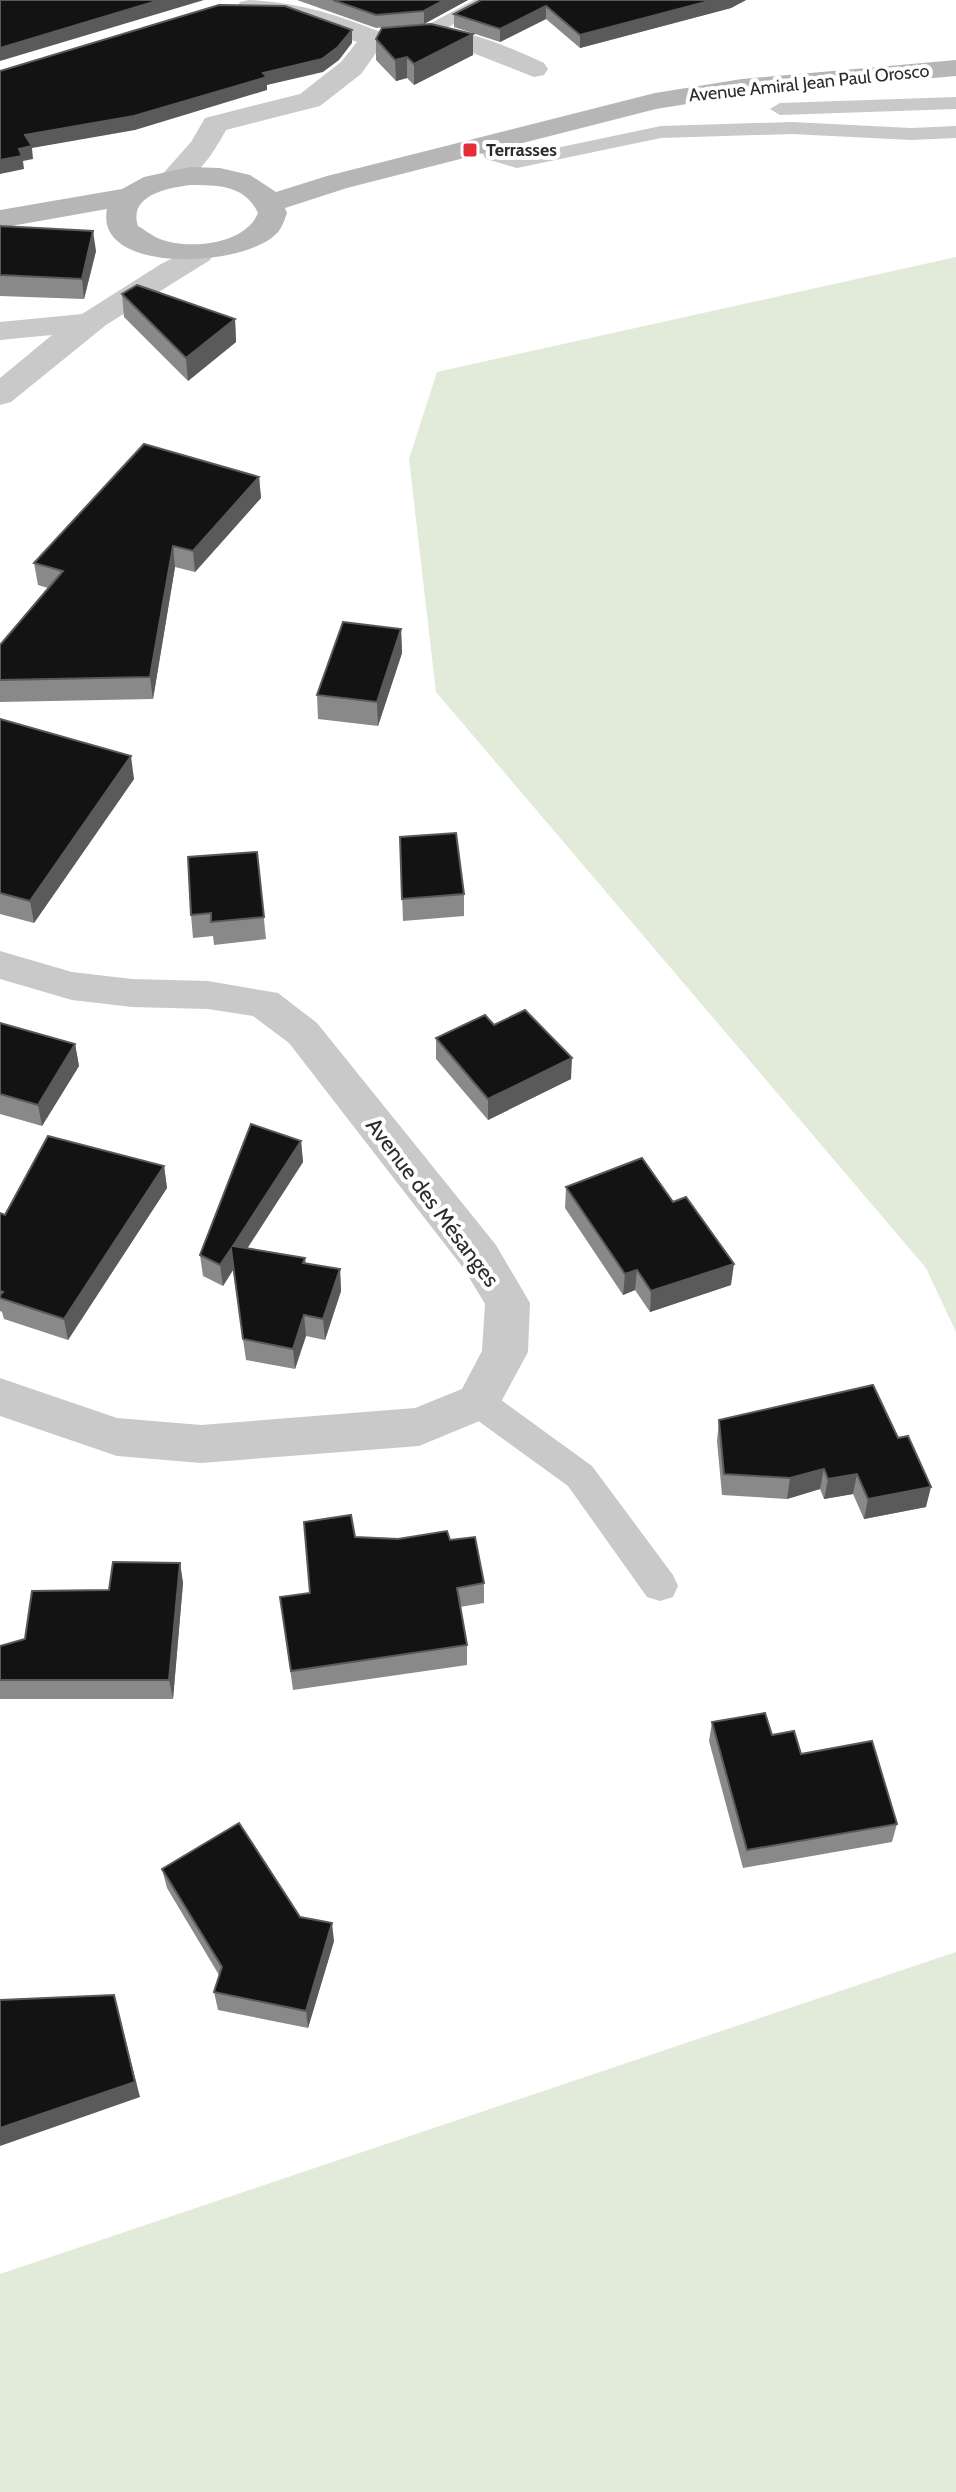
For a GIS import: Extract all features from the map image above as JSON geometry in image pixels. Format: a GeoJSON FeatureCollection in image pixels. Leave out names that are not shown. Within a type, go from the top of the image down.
{"type":"FeatureCollection","features":[{"type":"Feature","properties":{"kind":"street"},"geometry":{"type":"LineString","coordinates":[[218,7],[288,8],[373,39],[431,34],[473,42],[534,69]]}},
{"type":"Feature","properties":{"kind":"street"},"geometry":{"type":"LineString","coordinates":[[173,178],[203,146],[215,124],[310,100],[351,68],[373,39]]}},
{"type":"Feature","properties":{"kind":"street","name":"Avenue Amiral Jean Paul Orosco"},"geometry":{"type":"LineString","coordinates":[[337,182],[655,101],[742,87],[956,68]]}},
{"type":"Feature","properties":{"kind":"street"},"geometry":{"type":"LineString","coordinates":[[0,395],[46,352],[141,287],[199,254],[241,245],[267,226],[272,214],[270,203],[252,186],[232,179],[203,146]]}},
{"type":"Feature","properties":{"kind":"street"},"geometry":{"type":"LineString","coordinates":[[199,254],[152,248],[134,239],[122,227],[120,216],[123,206],[150,185],[173,178],[337,182]]}},
{"type":"Feature","properties":{"kind":"street"},"geometry":{"type":"LineString","coordinates":[[270,203],[337,182]]}},
{"type":"Feature","properties":{"kind":"street"},"geometry":{"type":"LineString","coordinates":[[4,218],[132,196]]}},
{"type":"Feature","properties":{"kind":"street"},"geometry":{"type":"LineString","coordinates":[[4,218],[81,221],[122,227]]}},
{"type":"Feature","properties":{"kind":"street"},"geometry":{"type":"LineString","coordinates":[[141,287],[152,248]]}},
{"type":"Feature","properties":{"kind":"street"},"geometry":{"type":"LineString","coordinates":[[0,331],[88,322]]}},
{"type":"Feature","properties":{"kind":"street","name":"Avenue des Mésanges"},"geometry":{"type":"LineString","coordinates":[[0,965],[72,986],[132,993],[208,995],[264,1003],[303,1033],[480,1257],[508,1303],[505,1352],[478,1402]]}},
{"type":"Feature","properties":{"kind":"street"},"geometry":{"type":"LineString","coordinates":[[0,1397],[117,1437],[201,1444],[419,1427],[478,1402]]}},
{"type":"Feature","properties":{"kind":"lane"},"geometry":{"type":"LineString","coordinates":[[419,35],[489,0]]}},
{"type":"Feature","properties":{"kind":"lane"},"geometry":{"type":"LineString","coordinates":[[655,101],[685,111],[956,103]]}},
{"type":"Feature","properties":{"kind":"lane"},"geometry":{"type":"LineString","coordinates":[[487,145],[493,155],[517,162],[661,132],[792,128],[911,134],[956,132]]}},
{"type":"Feature","properties":{"kind":"lane"},"geometry":{"type":"LineString","coordinates":[[478,1402],[580,1476],[660,1586]]}},
{"type":"Feature","properties":{"kind":"green space"},"geometry":{"type":"Polygon","coordinates":[[[956,257],[956,1332],[926,1268],[436,692],[409,459],[437,372],[956,257]]]}},
{"type":"Feature","properties":{"kind":"green space"},"geometry":{"type":"Polygon","coordinates":[[[956,1952],[956,2492],[0,2492],[0,2274],[956,1952]]]}},
{"type":"Feature","properties":{"kind":"building"},"geometry":{"type":"Polygon","coordinates":[[[0,0],[160,0],[0,48],[0,0]]]}},
{"type":"Feature","properties":{"kind":"building"},"geometry":{"type":"Polygon","coordinates":[[[333,0],[444,0],[424,11],[376,15],[333,0]]]}},
{"type":"Feature","properties":{"kind":"building"},"geometry":{"type":"Polygon","coordinates":[[[481,0],[713,0],[580,35],[546,6],[500,29],[454,14],[481,0]]]}},
{"type":"Feature","properties":{"kind":"building"},"geometry":{"type":"Polygon","coordinates":[[[219,5],[285,6],[352,30],[338,47],[322,59],[263,73],[267,77],[134,116],[25,135],[32,146],[19,149],[22,156],[0,160],[0,71],[219,5]]]}},
{"type":"Feature","properties":{"kind":"building"},"geometry":{"type":"Polygon","coordinates":[[[431,24],[473,34],[414,64],[407,57],[395,60],[376,39],[382,28],[431,24]]]}},
{"type":"Feature","properties":{"kind":"building"},"geometry":{"type":"Polygon","coordinates":[[[0,226],[93,231],[82,279],[0,275],[0,226]]]}},
{"type":"Feature","properties":{"kind":"building"},"geometry":{"type":"Polygon","coordinates":[[[137,285],[235,319],[186,358],[122,294],[137,285]]]}},
{"type":"Feature","properties":{"kind":"building"},"geometry":{"type":"Polygon","coordinates":[[[144,444],[259,477],[193,551],[173,546],[150,677],[0,680],[0,645],[63,571],[34,563],[144,444]]]}},
{"type":"Feature","properties":{"kind":"building"},"geometry":{"type":"Polygon","coordinates":[[[343,622],[401,629],[377,702],[317,695],[343,622]]]}},
{"type":"Feature","properties":{"kind":"building"},"geometry":{"type":"Polygon","coordinates":[[[0,719],[131,756],[30,901],[0,893],[0,719]]]}},
{"type":"Feature","properties":{"kind":"building"},"geometry":{"type":"Polygon","coordinates":[[[456,833],[464,894],[402,899],[400,837],[456,833]]]}},
{"type":"Feature","properties":{"kind":"building"},"geometry":{"type":"Polygon","coordinates":[[[257,852],[264,917],[211,922],[211,913],[191,915],[188,857],[257,852]]]}},
{"type":"Feature","properties":{"kind":"building"},"geometry":{"type":"Polygon","coordinates":[[[525,1010],[572,1058],[488,1099],[436,1038],[485,1015],[494,1025],[525,1010]]]}},
{"type":"Feature","properties":{"kind":"building"},"geometry":{"type":"Polygon","coordinates":[[[0,1023],[75,1044],[38,1105],[0,1094],[0,1023]]]}},
{"type":"Feature","properties":{"kind":"building"},"geometry":{"type":"Polygon","coordinates":[[[251,1124],[301,1141],[233,1246],[305,1258],[303,1263],[340,1269],[323,1319],[304,1315],[293,1349],[243,1339],[231,1249],[220,1265],[200,1255],[251,1124]]]}},
{"type":"Feature","properties":{"kind":"building"},"geometry":{"type":"Polygon","coordinates":[[[48,1136],[164,1166],[64,1319],[0,1298],[3,1292],[0,1291],[0,1213],[5,1215],[48,1136]]]}},
{"type":"Feature","properties":{"kind":"building"},"geometry":{"type":"Polygon","coordinates":[[[642,1158],[673,1202],[686,1197],[734,1264],[651,1291],[637,1270],[625,1274],[566,1187],[642,1158]]]}},
{"type":"Feature","properties":{"kind":"building"},"geometry":{"type":"Polygon","coordinates":[[[873,1385],[898,1438],[908,1436],[931,1487],[868,1499],[857,1474],[828,1479],[824,1469],[790,1478],[724,1474],[719,1420],[873,1385]]]}},
{"type":"Feature","properties":{"kind":"building"},"geometry":{"type":"Polygon","coordinates":[[[351,1515],[355,1537],[398,1539],[447,1531],[450,1540],[475,1537],[484,1583],[457,1588],[467,1645],[291,1671],[280,1597],[310,1593],[304,1522],[351,1515]]]}},
{"type":"Feature","properties":{"kind":"building"},"geometry":{"type":"Polygon","coordinates":[[[113,1562],[180,1563],[169,1680],[0,1680],[0,1646],[25,1639],[32,1591],[109,1590],[113,1562]]]}},
{"type":"Feature","properties":{"kind":"building"},"geometry":{"type":"Polygon","coordinates":[[[765,1713],[772,1735],[794,1731],[801,1754],[872,1741],[897,1824],[747,1850],[712,1722],[765,1713]]]}},
{"type":"Feature","properties":{"kind":"building"},"geometry":{"type":"Polygon","coordinates":[[[239,1823],[300,1917],[332,1923],[306,2011],[214,1992],[222,1967],[162,1869],[239,1823]]]}},
{"type":"Feature","properties":{"kind":"building"},"geometry":{"type":"Polygon","coordinates":[[[114,1995],[135,2082],[0,2128],[0,2000],[114,1995]]]}},
{"type":"Feature","properties":{"kind":"place","name":"Terrasses"},"geometry":{"type":"Point","coordinates":[470,150]}}]}
